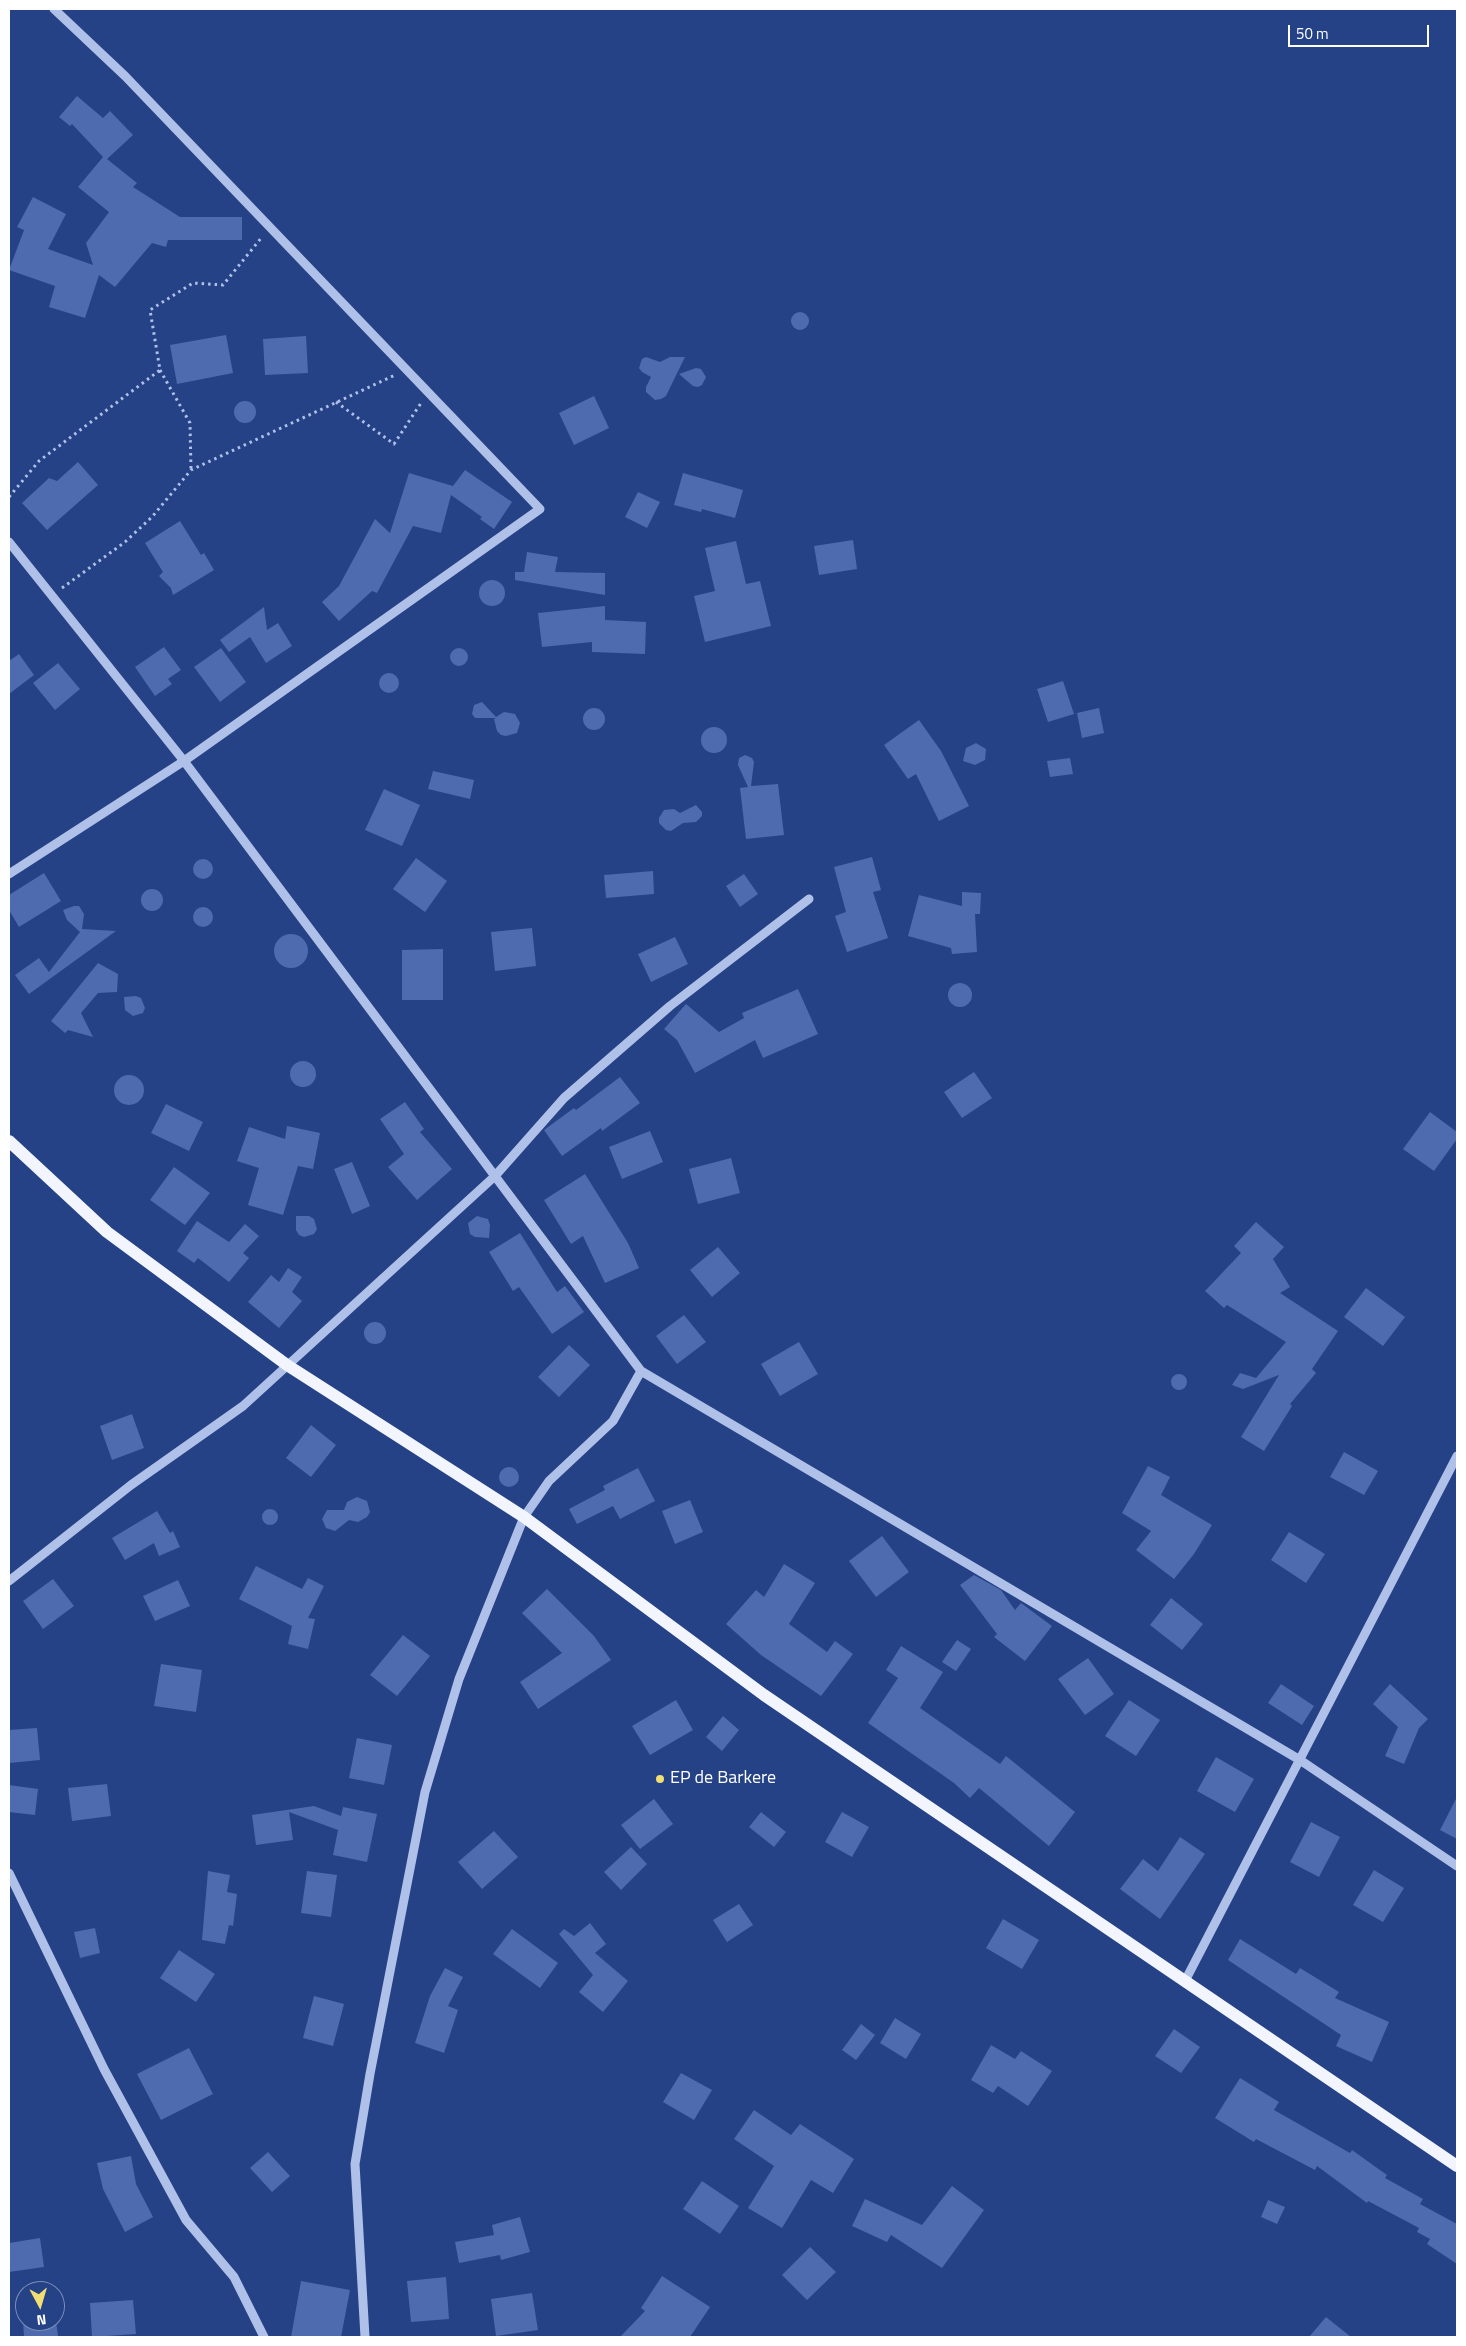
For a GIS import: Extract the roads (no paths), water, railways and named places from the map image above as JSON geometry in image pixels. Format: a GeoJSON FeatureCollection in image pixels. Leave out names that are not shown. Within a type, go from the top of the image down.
{"type":"FeatureCollection","features":[{"type":"Feature","properties":{"kind":"main road"},"geometry":{"type":"LineString","coordinates":[[9,1141],[107,1232],[287,1364],[524,1517],[764,1695],[1457,2166]]}},
{"type":"Feature","properties":{"kind":"street"},"geometry":{"type":"LineString","coordinates":[[9,874],[184,761],[540,509],[125,76],[54,9]]}},
{"type":"Feature","properties":{"kind":"street"},"geometry":{"type":"LineString","coordinates":[[9,542],[184,761],[641,1371],[1300,1760],[1457,1866]]}},
{"type":"Feature","properties":{"kind":"street"},"geometry":{"type":"LineString","coordinates":[[9,1581],[131,1485],[243,1406],[495,1176],[564,1098],[670,1006],[809,899]]}},
{"type":"Feature","properties":{"kind":"street"},"geometry":{"type":"LineString","coordinates":[[365,2337],[355,2164],[377,2035],[425,1792],[459,1679],[524,1517],[549,1482],[613,1421],[641,1371]]}},
{"type":"Feature","properties":{"kind":"street"},"geometry":{"type":"LineString","coordinates":[[1185,1981],[1457,1456]]}},
{"type":"Feature","properties":{"kind":"street"},"geometry":{"type":"LineString","coordinates":[[9,1873],[104,2069],[186,2220],[234,2277],[264,2337]]}},
{"type":"Feature","properties":{"kind":"place","name":"EP de Barkere"},"geometry":{"type":"Point","coordinates":[660,1779]}}]}
